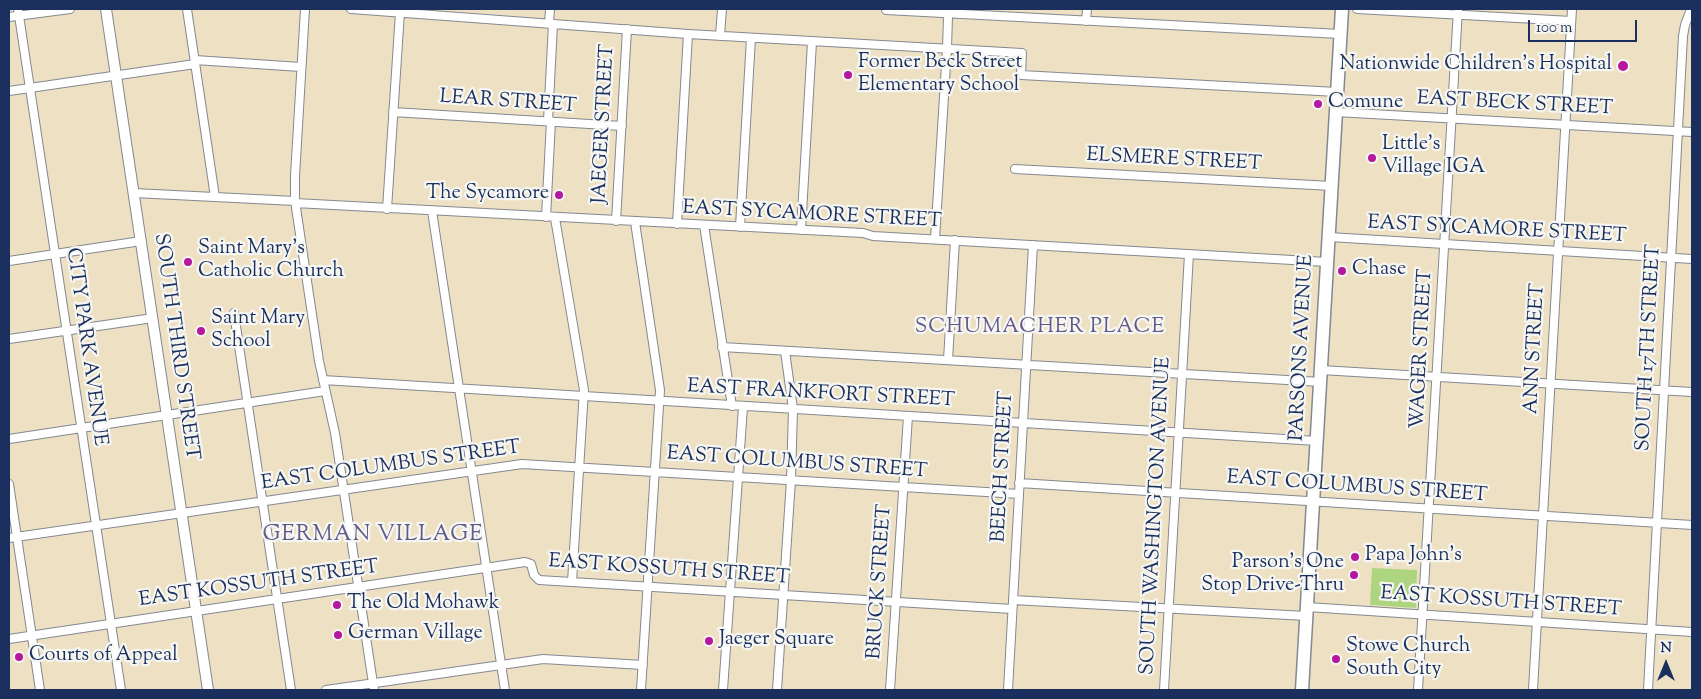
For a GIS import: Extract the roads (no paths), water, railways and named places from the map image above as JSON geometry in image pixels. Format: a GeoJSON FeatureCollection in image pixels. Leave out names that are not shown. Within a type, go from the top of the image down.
{"type":"FeatureCollection","features":[{"type":"Feature","properties":{"kind":"main road","name":"PARSONS AVENUE"},"geometry":{"type":"LineString","coordinates":[[1302,690],[1342,9]]}},
{"type":"Feature","properties":{"kind":"street"},"geometry":{"type":"LineString","coordinates":[[9,18],[19,12],[70,9]]}},
{"type":"Feature","properties":{"kind":"street","name":"SOUTH THIRD STREET"},"geometry":{"type":"LineString","coordinates":[[106,9],[208,690]]}},
{"type":"Feature","properties":{"kind":"street"},"geometry":{"type":"LineString","coordinates":[[187,9],[215,197]]}},
{"type":"Feature","properties":{"kind":"street"},"geometry":{"type":"LineString","coordinates":[[304,9],[295,202],[323,380],[335,433],[374,687]]}},
{"type":"Feature","properties":{"kind":"street"},"geometry":{"type":"LineString","coordinates":[[351,9],[688,34],[1022,53],[1020,75],[1337,92]]}},
{"type":"Feature","properties":{"kind":"street"},"geometry":{"type":"LineString","coordinates":[[546,217],[550,121],[550,9]]}},
{"type":"Feature","properties":{"kind":"street"},"geometry":{"type":"LineString","coordinates":[[720,36],[722,9]]}},
{"type":"Feature","properties":{"kind":"street"},"geometry":{"type":"LineString","coordinates":[[1086,21],[1087,9]]}},
{"type":"Feature","properties":{"kind":"street"},"geometry":{"type":"LineString","coordinates":[[1357,9],[1458,12],[1571,21]]}},
{"type":"Feature","properties":{"kind":"street","name":"ANN STREET"},"geometry":{"type":"LineString","coordinates":[[1533,690],[1572,9]]}},
{"type":"Feature","properties":{"kind":"street","name":"SOUTH 17TH STREET"},"geometry":{"type":"LineString","coordinates":[[1648,690],[1683,36],[1691,9]]}},
{"type":"Feature","properties":{"kind":"street"},"geometry":{"type":"LineString","coordinates":[[886,10],[947,11],[1086,21],[1340,34]]}},
{"type":"Feature","properties":{"kind":"street"},"geometry":{"type":"LineString","coordinates":[[387,209],[398,11]]}},
{"type":"Feature","properties":{"kind":"street"},"geometry":{"type":"LineString","coordinates":[[935,239],[947,49],[947,11]]}},
{"type":"Feature","properties":{"kind":"street","name":"CITY PARK AVENUE"},"geometry":{"type":"LineString","coordinates":[[19,12],[120,690]]}},
{"type":"Feature","properties":{"kind":"street","name":"WAGER STREET"},"geometry":{"type":"LineString","coordinates":[[1418,690],[1458,12]]}},
{"type":"Feature","properties":{"kind":"street","name":"JAEGER STREET"},"geometry":{"type":"LineString","coordinates":[[616,221],[627,29]]}},
{"type":"Feature","properties":{"kind":"street"},"geometry":{"type":"LineString","coordinates":[[677,224],[688,34]]}},
{"type":"Feature","properties":{"kind":"street"},"geometry":{"type":"LineString","coordinates":[[740,227],[751,38]]}},
{"type":"Feature","properties":{"kind":"street"},"geometry":{"type":"LineString","coordinates":[[801,230],[812,42]]}},
{"type":"Feature","properties":{"kind":"street"},"geometry":{"type":"LineString","coordinates":[[9,92],[195,62],[301,67]]}},
{"type":"Feature","properties":{"kind":"street","name":"LEAR STREET"},"geometry":{"type":"LineString","coordinates":[[393,112],[622,126]]}},
{"type":"Feature","properties":{"kind":"street","name":"EAST BECK STREET"},"geometry":{"type":"LineString","coordinates":[[1336,112],[1692,132]]}},
{"type":"Feature","properties":{"kind":"street","name":"ELSMERE STREET"},"geometry":{"type":"LineString","coordinates":[[1015,169],[1332,186]]}},
{"type":"Feature","properties":{"kind":"street","name":"EAST SYCAMORE STREET"},"geometry":{"type":"LineString","coordinates":[[134,193],[387,209],[801,230],[1327,262]]}},
{"type":"Feature","properties":{"kind":"street"},"geometry":{"type":"LineString","coordinates":[[432,211],[505,690]]}},
{"type":"Feature","properties":{"kind":"street"},"geometry":{"type":"LineString","coordinates":[[555,218],[583,396],[572,582]]}},
{"type":"Feature","properties":{"kind":"street","name":"JAEGER STREET"},"geometry":{"type":"LineString","coordinates":[[635,222],[660,390],[642,690]]}},
{"type":"Feature","properties":{"kind":"street"},"geometry":{"type":"LineString","coordinates":[[704,226],[732,406]]}},
{"type":"Feature","properties":{"kind":"street","name":"EAST SYCAMORE STREET"},"geometry":{"type":"LineString","coordinates":[[1329,237],[1692,259]]}},
{"type":"Feature","properties":{"kind":"street"},"geometry":{"type":"LineString","coordinates":[[948,360],[954,240]]}},
{"type":"Feature","properties":{"kind":"street"},"geometry":{"type":"LineString","coordinates":[[9,261],[142,241]]}},
{"type":"Feature","properties":{"kind":"street","name":"BEECH STREET"},"geometry":{"type":"LineString","coordinates":[[1008,690],[1033,245]]}},
{"type":"Feature","properties":{"kind":"street","name":"SOUTH WASHINGTON AVENUE"},"geometry":{"type":"LineString","coordinates":[[1164,690],[1189,254]]}},
{"type":"Feature","properties":{"kind":"street"},"geometry":{"type":"LineString","coordinates":[[234,312],[292,690]]}},
{"type":"Feature","properties":{"kind":"street"},"geometry":{"type":"LineString","coordinates":[[9,339],[153,318]]}},
{"type":"Feature","properties":{"kind":"street"},"geometry":{"type":"LineString","coordinates":[[722,347],[1182,374],[1437,377],[1692,392]]}},
{"type":"Feature","properties":{"kind":"street"},"geometry":{"type":"LineString","coordinates":[[777,690],[791,480],[793,410],[785,351]]}},
{"type":"Feature","properties":{"kind":"street","name":"EAST FRANKFORT STREET"},"geometry":{"type":"LineString","coordinates":[[323,380],[1317,441]]}},
{"type":"Feature","properties":{"kind":"street"},"geometry":{"type":"LineString","coordinates":[[9,439],[325,391]]}},
{"type":"Feature","properties":{"kind":"street"},"geometry":{"type":"LineString","coordinates":[[723,690],[743,407]]}},
{"type":"Feature","properties":{"kind":"street","name":"BRUCK STREET"},"geometry":{"type":"LineString","coordinates":[[890,690],[908,416]]}},
{"type":"Feature","properties":{"kind":"street","name":"EAST COLUMBUS STREET"},"geometry":{"type":"LineString","coordinates":[[13,538],[522,464],[1019,494]]}},
{"type":"Feature","properties":{"kind":"street","name":"EAST COLUMBUS STREET"},"geometry":{"type":"LineString","coordinates":[[1020,483],[1692,525]]}},
{"type":"Feature","properties":{"kind":"street"},"geometry":{"type":"LineString","coordinates":[[9,484],[13,538],[32,635],[40,690]]}},
{"type":"Feature","properties":{"kind":"street","name":"EAST KOSSUTH STREET"},"geometry":{"type":"LineString","coordinates":[[9,639],[525,562],[531,564],[534,575],[539,580],[1012,609]]}},
{"type":"Feature","properties":{"kind":"street","name":"EAST KOSSUTH STREET"},"geometry":{"type":"LineString","coordinates":[[1013,600],[1168,609],[1423,614],[1692,632]]}},
{"type":"Feature","properties":{"kind":"street"},"geometry":{"type":"LineString","coordinates":[[326,690],[374,687],[501,665],[550,659],[643,665]]}},
{"type":"Feature","properties":{"kind":"place","name":"Nationwide Children's Hospital"},"geometry":{"type":"Point","coordinates":[1623,66]}},
{"type":"Feature","properties":{"kind":"place","name":"Former Beck Street Elementary School"},"geometry":{"type":"Point","coordinates":[848,75]}},
{"type":"Feature","properties":{"kind":"place","name":"Comune"},"geometry":{"type":"Point","coordinates":[1318,104]}},
{"type":"Feature","properties":{"kind":"place","name":"Little's Village IGA"},"geometry":{"type":"Point","coordinates":[1372,158]}},
{"type":"Feature","properties":{"kind":"place","name":"The Sycamore"},"geometry":{"type":"Point","coordinates":[559,195]}},
{"type":"Feature","properties":{"kind":"place","name":"Saint Mary's Catholic Church"},"geometry":{"type":"Point","coordinates":[188,262]}},
{"type":"Feature","properties":{"kind":"place","name":"Chase"},"geometry":{"type":"Point","coordinates":[1342,271]}},
{"type":"Feature","properties":{"kind":"place","name":"Saint Mary School"},"geometry":{"type":"Point","coordinates":[201,331]}},
{"type":"Feature","properties":{"kind":"place","name":"Papa John's"},"geometry":{"type":"Point","coordinates":[1355,557]}},
{"type":"Feature","properties":{"kind":"place","name":"Parson's One Stop Drive-Thru"},"geometry":{"type":"Point","coordinates":[1354,575]}},
{"type":"Feature","properties":{"kind":"place","name":"The Old Mohawk"},"geometry":{"type":"Point","coordinates":[337,605]}},
{"type":"Feature","properties":{"kind":"place","name":"German Village"},"geometry":{"type":"Point","coordinates":[338,635]}},
{"type":"Feature","properties":{"kind":"place","name":"Jaeger Square"},"geometry":{"type":"Point","coordinates":[709,641]}},
{"type":"Feature","properties":{"kind":"place","name":"Courts of Appeal"},"geometry":{"type":"Point","coordinates":[19,657]}},
{"type":"Feature","properties":{"kind":"place","name":"Stowe Church South City"},"geometry":{"type":"Point","coordinates":[1336,659]}},
{"type":"Feature","properties":{"kind":"district","name":"SCHUMACHER PLACE"},"geometry":{"type":"Point","coordinates":[1040,328]}},
{"type":"Feature","properties":{"kind":"district","name":"GERMAN VILLAGE"},"geometry":{"type":"Point","coordinates":[373,536]}}]}
